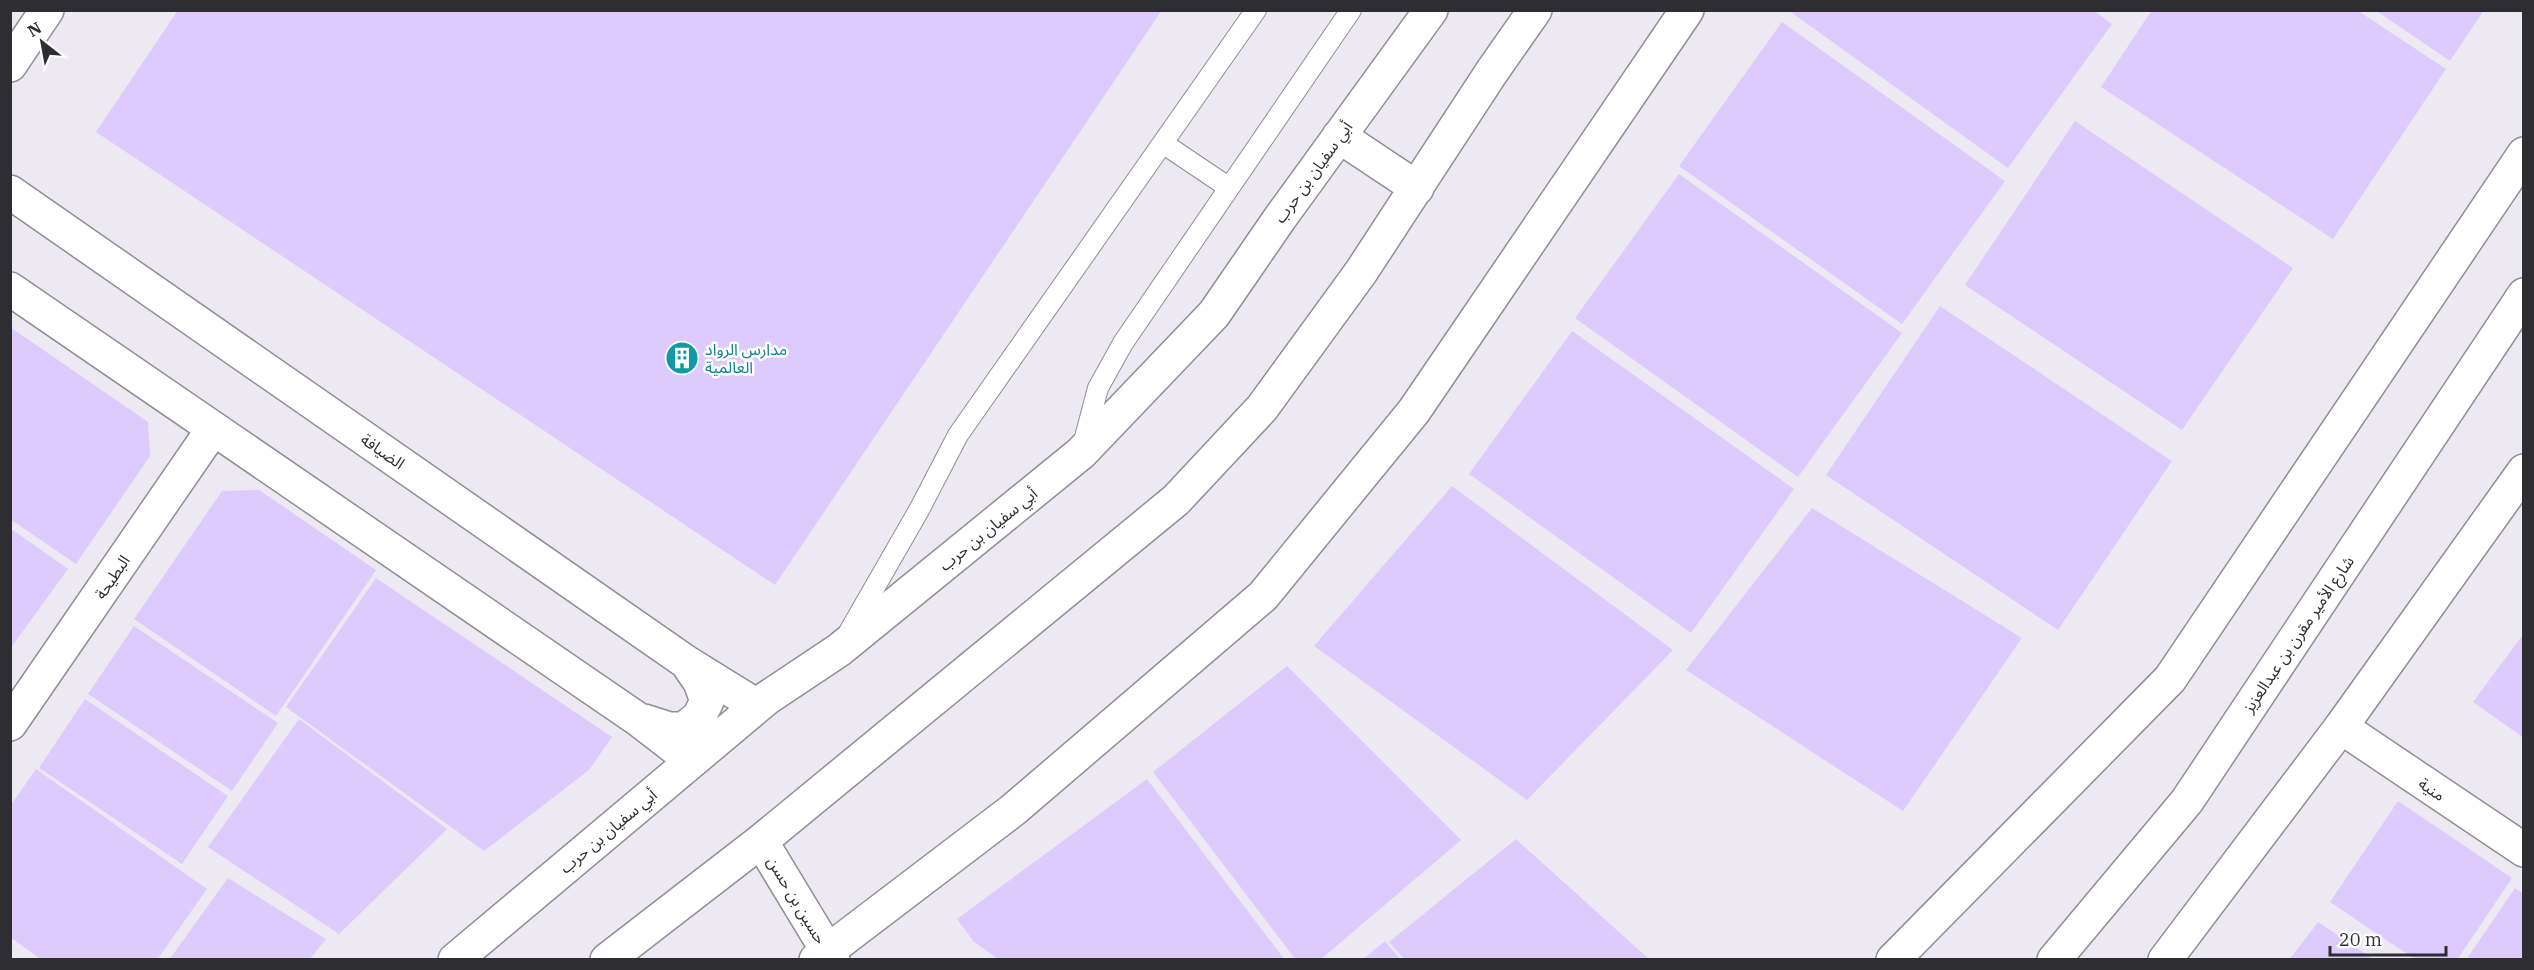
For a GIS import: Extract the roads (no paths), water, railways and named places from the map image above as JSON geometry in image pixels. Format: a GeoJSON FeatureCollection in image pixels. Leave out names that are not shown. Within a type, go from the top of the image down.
{"type":"FeatureCollection","features":[{"type":"Feature","properties":{"kind":"street"},"geometry":{"type":"LineString","coordinates":[[10,65],[47,10]]}},
{"type":"Feature","properties":{"kind":"street","name":"أبي سفيان بن حرب"},"geometry":{"type":"LineString","coordinates":[[455,960],[757,706],[839,650],[1081,453],[1214,314],[1431,10]]}},
{"type":"Feature","properties":{"kind":"street"},"geometry":{"type":"LineString","coordinates":[[607,960],[761,841],[1176,500],[1262,408],[1361,272],[1535,10]]}},
{"type":"Feature","properties":{"kind":"street"},"geometry":{"type":"LineString","coordinates":[[825,957],[1013,810],[1263,596],[1414,411],[1687,10]]}},
{"type":"Feature","properties":{"kind":"street"},"geometry":{"type":"LineString","coordinates":[[1339,136],[1417,188]]}},
{"type":"Feature","properties":{"kind":"street"},"geometry":{"type":"LineString","coordinates":[[1893,960],[2170,679],[2523,154]]}},
{"type":"Feature","properties":{"kind":"street","name":"الضيافة"},"geometry":{"type":"LineString","coordinates":[[10,192],[687,662],[757,706]]}},
{"type":"Feature","properties":{"kind":"street"},"geometry":{"type":"LineString","coordinates":[[10,289],[639,720],[691,760]]}},
{"type":"Feature","properties":{"kind":"street","name":"شارع الأمير مقرن بن عبدالعزيز"},"geometry":{"type":"LineString","coordinates":[[2054,960],[2187,801],[2523,295]]}},
{"type":"Feature","properties":{"kind":"street","name":"البطيحة"},"geometry":{"type":"LineString","coordinates":[[10,724],[213,429]]}},
{"type":"Feature","properties":{"kind":"street"},"geometry":{"type":"LineString","coordinates":[[2165,960],[2341,727],[2523,471]]}},
{"type":"Feature","properties":{"kind":"street"},"geometry":{"type":"LineString","coordinates":[[639,720],[669,729],[684,729],[699,717],[707,701],[700,682],[687,662]]}},
{"type":"Feature","properties":{"kind":"street","name":"منية"},"geometry":{"type":"LineString","coordinates":[[2341,727],[2523,850]]}},
{"type":"Feature","properties":{"kind":"street","name":"حسين بن حسن"},"geometry":{"type":"LineString","coordinates":[[761,841],[825,957]]}},
{"type":"Feature","properties":{"kind":"lane"},"geometry":{"type":"LineString","coordinates":[[839,650],[919,510],[958,435],[1256,10]]}},
{"type":"Feature","properties":{"kind":"lane"},"geometry":{"type":"LineString","coordinates":[[1081,453],[1098,388],[1123,343],[1351,10]]}},
{"type":"Feature","properties":{"kind":"lane"},"geometry":{"type":"LineString","coordinates":[[1164,144],[1228,187]]}},
{"type":"Feature","properties":{"kind":"place","name":"مدارس الرواد العالمية"},"geometry":{"type":"Point","coordinates":[682,358]}}]}
